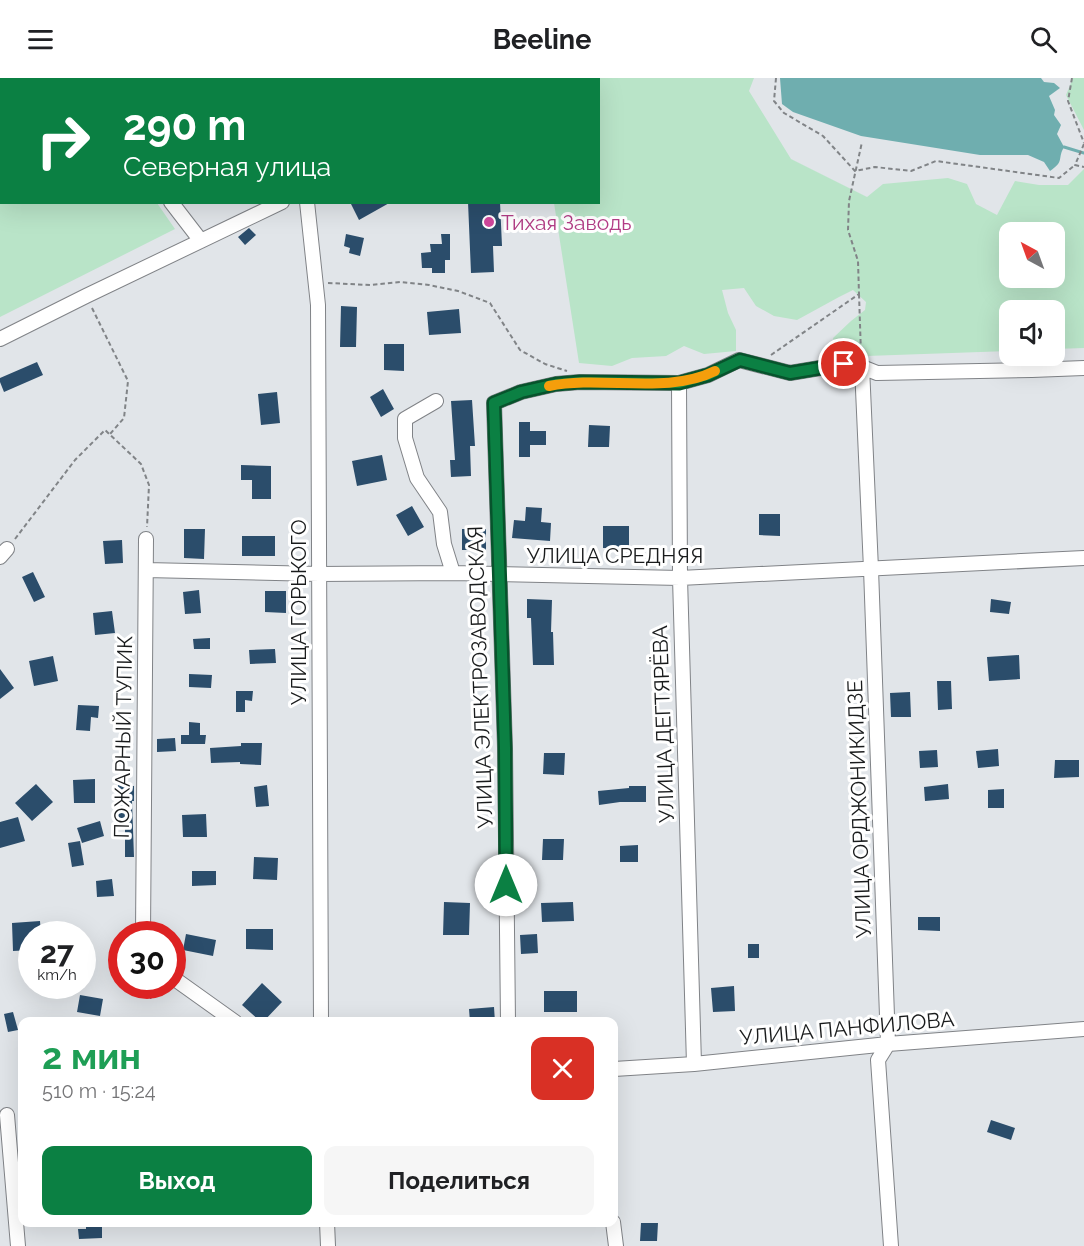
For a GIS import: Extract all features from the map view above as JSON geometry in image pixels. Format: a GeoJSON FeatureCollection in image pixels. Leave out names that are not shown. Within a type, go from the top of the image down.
{"type":"FeatureCollection","features":[{"type":"Feature","properties":{"kind":"street"},"geometry":{"type":"LineString","coordinates":[[173,204],[201,241]]}},
{"type":"Feature","properties":{"kind":"street"},"geometry":{"type":"LineString","coordinates":[[0,339],[278,204]]}},
{"type":"Feature","properties":{"kind":"street","name":"УЛИЦА ГОРЬКОГО"},"geometry":{"type":"LineString","coordinates":[[307,204],[318,317],[321,1017]]}},
{"type":"Feature","properties":{"kind":"street"},"geometry":{"type":"LineString","coordinates":[[679,383],[708,375],[740,360],[790,373],[844,364],[862,367],[877,373],[1084,368]]}},
{"type":"Feature","properties":{"kind":"street","name":"УЛИЦА ОРДЖОНИКИДЗЕ"},"geometry":{"type":"LineString","coordinates":[[862,367],[872,569],[888,1044],[878,1060],[891,1246]]}},
{"type":"Feature","properties":{"kind":"street","name":"УЛИЦА ЭЛЕКТРОЗАВОДСКАЯ"},"geometry":{"type":"LineString","coordinates":[[508,1017],[505,748],[494,403],[521,392],[556,384],[580,382],[679,383]]}},
{"type":"Feature","properties":{"kind":"street","name":"УЛИЦА ДЕГТЯРЁВА"},"geometry":{"type":"LineString","coordinates":[[679,383],[680,578],[694,1064]]}},
{"type":"Feature","properties":{"kind":"street"},"geometry":{"type":"LineString","coordinates":[[436,401],[405,419],[405,438],[417,478],[440,512],[444,544],[453,573]]}},
{"type":"Feature","properties":{"kind":"street","name":"ПОЖАРНЫЙ ТУПИК"},"geometry":{"type":"LineString","coordinates":[[143,921],[146,539]]}},
{"type":"Feature","properties":{"kind":"street","name":"УЛИЦА СРЕДНЯЯ"},"geometry":{"type":"LineString","coordinates":[[146,570],[680,578],[1084,558]]}},
{"type":"Feature","properties":{"kind":"street"},"geometry":{"type":"LineString","coordinates":[[186,987],[229,1017]]}},
{"type":"Feature","properties":{"kind":"street","name":"УЛИЦА ПАНФИЛОВА"},"geometry":{"type":"LineString","coordinates":[[618,1069],[1084,1029]]}},
{"type":"Feature","properties":{"kind":"street"},"geometry":{"type":"LineString","coordinates":[[4,1116],[18,1246]]}},
{"type":"Feature","properties":{"kind":"street"},"geometry":{"type":"LineString","coordinates":[[327,1227],[328,1246]]}},
{"type":"Feature","properties":{"kind":"street"},"geometry":{"type":"LineString","coordinates":[[614,1227],[616,1246]]}},
{"type":"Feature","properties":{"kind":"path"},"geometry":{"type":"LineString","coordinates":[[776,78],[774,100],[784,113],[823,136],[855,171]]}},
{"type":"Feature","properties":{"kind":"path"},"geometry":{"type":"LineString","coordinates":[[855,171],[875,167],[911,171],[936,161],[1059,178],[1075,165],[1084,144],[1068,101],[1072,78]]}},
{"type":"Feature","properties":{"kind":"path"},"geometry":{"type":"LineString","coordinates":[[1078,126],[1084,129]]}},
{"type":"Feature","properties":{"kind":"path"},"geometry":{"type":"LineString","coordinates":[[862,142],[849,201],[848,230],[858,261],[862,367]]}},
{"type":"Feature","properties":{"kind":"path"},"geometry":{"type":"LineString","coordinates":[[1075,165],[1084,167]]}},
{"type":"Feature","properties":{"kind":"path"},"geometry":{"type":"LineString","coordinates":[[316,282],[370,285],[401,282],[458,291],[490,303],[520,350],[545,364],[575,373]]}},
{"type":"Feature","properties":{"kind":"path"},"geometry":{"type":"LineString","coordinates":[[759,364],[859,294]]}},
{"type":"Feature","properties":{"kind":"path"},"geometry":{"type":"LineString","coordinates":[[86,296],[128,381],[124,418],[110,434]]}},
{"type":"Feature","properties":{"kind":"path"},"geometry":{"type":"LineString","coordinates":[[4,553],[75,460],[105,430],[141,464],[148,485],[146,539]]}},
{"type":"Feature","properties":{"kind":"green space"},"geometry":{"type":"Polygon","coordinates":[[[600,78],[754,78],[749,91],[791,159],[867,197],[883,184],[948,178],[967,184],[976,204],[997,215],[1015,181],[1039,185],[1068,185],[1084,169],[1084,348],[1065,349],[1065,300],[999,300],[999,351],[838,357],[833,338],[865,310],[866,302],[853,290],[797,320],[774,316],[756,306],[744,288],[722,290],[728,313],[736,330],[736,351],[704,354],[684,346],[666,356],[632,358],[612,366],[579,363],[554,204],[600,204],[600,78]]]}},
{"type":"Feature","properties":{"kind":"green space"},"geometry":{"type":"Polygon","coordinates":[[[1073,78],[1084,78],[1084,130],[1066,95],[1073,78]]]}},
{"type":"Feature","properties":{"kind":"green space"},"geometry":{"type":"Polygon","coordinates":[[[0,204],[158,204],[175,229],[0,317],[0,204]]]}},
{"type":"Feature","properties":{"kind":"water"},"geometry":{"type":"Polygon","coordinates":[[[780,78],[1041,78],[1044,82],[1054,83],[1060,88],[1049,96],[1055,110],[1054,115],[1061,125],[1057,134],[1064,147],[1059,162],[1050,171],[1044,162],[1028,155],[980,155],[861,136],[793,112],[782,104],[780,78]]]}},
{"type":"Feature","properties":{"kind":"building"},"geometry":{"type":"Polygon","coordinates":[[[351,204],[387,204],[359,220],[351,204]]]}},
{"type":"Feature","properties":{"kind":"building"},"geometry":{"type":"Polygon","coordinates":[[[468,204],[500,204],[502,246],[493,246],[494,272],[471,273],[468,204]]]}},
{"type":"Feature","properties":{"kind":"building"},"geometry":{"type":"Polygon","coordinates":[[[249,228],[256,235],[245,245],[238,237],[249,228]]]}},
{"type":"Feature","properties":{"kind":"building"},"geometry":{"type":"Polygon","coordinates":[[[346,234],[364,238],[360,256],[349,253],[350,248],[344,246],[346,234]]]}},
{"type":"Feature","properties":{"kind":"building"},"geometry":{"type":"Polygon","coordinates":[[[441,234],[450,234],[450,260],[445,260],[445,273],[432,273],[432,268],[422,268],[421,253],[431,252],[430,244],[442,244],[441,234]]]}},
{"type":"Feature","properties":{"kind":"building"},"geometry":{"type":"Polygon","coordinates":[[[341,306],[357,307],[356,347],[340,347],[341,306]]]}},
{"type":"Feature","properties":{"kind":"building"},"geometry":{"type":"Polygon","coordinates":[[[459,309],[461,333],[429,335],[427,312],[459,309]]]}},
{"type":"Feature","properties":{"kind":"building"},"geometry":{"type":"Polygon","coordinates":[[[384,344],[404,344],[404,371],[384,370],[384,344]]]}},
{"type":"Feature","properties":{"kind":"building"},"geometry":{"type":"Polygon","coordinates":[[[37,362],[43,375],[4,392],[0,378],[37,362]]]}},
{"type":"Feature","properties":{"kind":"building"},"geometry":{"type":"Polygon","coordinates":[[[383,389],[394,409],[381,417],[370,397],[383,389]]]}},
{"type":"Feature","properties":{"kind":"building"},"geometry":{"type":"Polygon","coordinates":[[[277,392],[280,423],[261,425],[258,394],[277,392]]]}},
{"type":"Feature","properties":{"kind":"building"},"geometry":{"type":"Polygon","coordinates":[[[472,400],[475,446],[470,446],[471,476],[451,477],[450,460],[455,460],[451,401],[472,400]]]}},
{"type":"Feature","properties":{"kind":"building"},"geometry":{"type":"Polygon","coordinates":[[[519,422],[530,422],[530,431],[546,431],[546,445],[530,445],[530,457],[519,457],[519,422]]]}},
{"type":"Feature","properties":{"kind":"building"},"geometry":{"type":"Polygon","coordinates":[[[589,425],[610,426],[609,447],[588,447],[589,425]]]}},
{"type":"Feature","properties":{"kind":"building"},"geometry":{"type":"Polygon","coordinates":[[[382,455],[387,480],[357,486],[352,461],[382,455]]]}},
{"type":"Feature","properties":{"kind":"building"},"geometry":{"type":"Polygon","coordinates":[[[241,465],[271,466],[271,499],[252,499],[252,480],[241,480],[241,465]]]}},
{"type":"Feature","properties":{"kind":"building"},"geometry":{"type":"Polygon","coordinates":[[[412,506],[424,527],[408,536],[396,515],[412,506]]]}},
{"type":"Feature","properties":{"kind":"building"},"geometry":{"type":"Polygon","coordinates":[[[526,507],[542,508],[541,522],[551,523],[550,541],[512,538],[514,520],[525,521],[526,507]]]}},
{"type":"Feature","properties":{"kind":"building"},"geometry":{"type":"Polygon","coordinates":[[[759,514],[780,514],[780,536],[759,535],[759,514]]]}},
{"type":"Feature","properties":{"kind":"building"},"geometry":{"type":"Polygon","coordinates":[[[603,526],[629,526],[629,548],[603,548],[603,526]]]}},
{"type":"Feature","properties":{"kind":"building"},"geometry":{"type":"Polygon","coordinates":[[[184,529],[205,529],[204,559],[184,558],[184,529]]]}},
{"type":"Feature","properties":{"kind":"building"},"geometry":{"type":"Polygon","coordinates":[[[462,529],[486,529],[486,550],[462,550],[462,529]]]}},
{"type":"Feature","properties":{"kind":"building"},"geometry":{"type":"Polygon","coordinates":[[[242,536],[275,536],[275,556],[242,556],[242,536]]]}},
{"type":"Feature","properties":{"kind":"building"},"geometry":{"type":"Polygon","coordinates":[[[122,540],[123,563],[105,564],[103,541],[122,540]]]}},
{"type":"Feature","properties":{"kind":"building"},"geometry":{"type":"Polygon","coordinates":[[[33,572],[45,597],[34,602],[22,577],[33,572]]]}},
{"type":"Feature","properties":{"kind":"building"},"geometry":{"type":"Polygon","coordinates":[[[199,590],[201,613],[185,614],[183,592],[199,590]]]}},
{"type":"Feature","properties":{"kind":"building"},"geometry":{"type":"Polygon","coordinates":[[[265,591],[286,591],[286,613],[265,612],[265,591]]]}},
{"type":"Feature","properties":{"kind":"building"},"geometry":{"type":"Polygon","coordinates":[[[527,599],[552,600],[551,632],[553,632],[554,665],[533,665],[531,618],[527,618],[527,599]]]}},
{"type":"Feature","properties":{"kind":"building"},"geometry":{"type":"Polygon","coordinates":[[[991,599],[1011,602],[1009,614],[990,612],[991,599]]]}},
{"type":"Feature","properties":{"kind":"building"},"geometry":{"type":"Polygon","coordinates":[[[112,611],[115,633],[95,635],[93,613],[112,611]]]}},
{"type":"Feature","properties":{"kind":"building"},"geometry":{"type":"Polygon","coordinates":[[[210,638],[210,649],[194,649],[193,639],[210,638]]]}},
{"type":"Feature","properties":{"kind":"building"},"geometry":{"type":"Polygon","coordinates":[[[275,649],[276,663],[250,664],[249,650],[275,649]]]}},
{"type":"Feature","properties":{"kind":"building"},"geometry":{"type":"Polygon","coordinates":[[[1019,655],[1020,679],[989,681],[987,657],[1019,655]]]}},
{"type":"Feature","properties":{"kind":"building"},"geometry":{"type":"Polygon","coordinates":[[[53,656],[58,681],[34,686],[29,661],[53,656]]]}},
{"type":"Feature","properties":{"kind":"building"},"geometry":{"type":"Polygon","coordinates":[[[0,669],[14,688],[0,699],[0,669]]]}},
{"type":"Feature","properties":{"kind":"building"},"geometry":{"type":"Polygon","coordinates":[[[189,674],[212,675],[211,688],[189,687],[189,674]]]}},
{"type":"Feature","properties":{"kind":"building"},"geometry":{"type":"Polygon","coordinates":[[[937,681],[951,681],[952,709],[938,710],[937,681]]]}},
{"type":"Feature","properties":{"kind":"building"},"geometry":{"type":"Polygon","coordinates":[[[236,691],[253,691],[252,701],[245,700],[245,712],[236,712],[236,691]]]}},
{"type":"Feature","properties":{"kind":"building"},"geometry":{"type":"Polygon","coordinates":[[[910,692],[911,717],[891,717],[890,693],[910,692]]]}},
{"type":"Feature","properties":{"kind":"building"},"geometry":{"type":"Polygon","coordinates":[[[78,705],[99,706],[98,718],[91,717],[90,731],[76,730],[78,705]]]}},
{"type":"Feature","properties":{"kind":"building"},"geometry":{"type":"Polygon","coordinates":[[[189,722],[200,723],[200,735],[206,735],[205,744],[181,744],[181,735],[189,735],[189,722]]]}},
{"type":"Feature","properties":{"kind":"building"},"geometry":{"type":"Polygon","coordinates":[[[175,738],[176,751],[157,752],[157,739],[175,738]]]}},
{"type":"Feature","properties":{"kind":"building"},"geometry":{"type":"Polygon","coordinates":[[[241,743],[262,743],[261,765],[240,764],[240,762],[211,763],[210,748],[241,746],[241,743]]]}},
{"type":"Feature","properties":{"kind":"building"},"geometry":{"type":"Polygon","coordinates":[[[998,749],[999,766],[978,768],[976,751],[998,749]]]}},
{"type":"Feature","properties":{"kind":"building"},"geometry":{"type":"Polygon","coordinates":[[[937,750],[938,767],[920,768],[919,751],[937,750]]]}},
{"type":"Feature","properties":{"kind":"building"},"geometry":{"type":"Polygon","coordinates":[[[544,753],[565,753],[564,775],[543,774],[544,753]]]}},
{"type":"Feature","properties":{"kind":"building"},"geometry":{"type":"Polygon","coordinates":[[[1055,760],[1079,760],[1079,777],[1054,778],[1055,760]]]}},
{"type":"Feature","properties":{"kind":"building"},"geometry":{"type":"Polygon","coordinates":[[[95,779],[95,803],[74,803],[73,780],[95,779]]]}},
{"type":"Feature","properties":{"kind":"building"},"geometry":{"type":"Polygon","coordinates":[[[36,784],[53,802],[32,821],[15,803],[36,784]]]}},
{"type":"Feature","properties":{"kind":"building"},"geometry":{"type":"Polygon","coordinates":[[[948,784],[949,799],[925,801],[924,787],[948,784]]]}},
{"type":"Feature","properties":{"kind":"building"},"geometry":{"type":"Polygon","coordinates":[[[118,785],[134,786],[134,801],[132,801],[134,857],[125,857],[125,829],[118,829],[118,785]]]}},
{"type":"Feature","properties":{"kind":"building"},"geometry":{"type":"Polygon","coordinates":[[[267,785],[269,806],[256,807],[254,787],[267,785]]]}},
{"type":"Feature","properties":{"kind":"building"},"geometry":{"type":"Polygon","coordinates":[[[629,786],[646,786],[646,802],[599,805],[598,791],[629,788],[629,786]]]}},
{"type":"Feature","properties":{"kind":"building"},"geometry":{"type":"Polygon","coordinates":[[[1004,789],[1004,808],[988,808],[988,790],[1004,789]]]}},
{"type":"Feature","properties":{"kind":"building"},"geometry":{"type":"Polygon","coordinates":[[[206,814],[207,837],[183,837],[182,815],[206,814]]]}},
{"type":"Feature","properties":{"kind":"building"},"geometry":{"type":"Polygon","coordinates":[[[18,817],[25,841],[0,848],[0,822],[18,817]]]}},
{"type":"Feature","properties":{"kind":"building"},"geometry":{"type":"Polygon","coordinates":[[[100,821],[104,836],[82,843],[77,828],[100,821]]]}},
{"type":"Feature","properties":{"kind":"building"},"geometry":{"type":"Polygon","coordinates":[[[543,839],[564,839],[563,860],[542,860],[543,839]]]}},
{"type":"Feature","properties":{"kind":"building"},"geometry":{"type":"Polygon","coordinates":[[[80,841],[84,865],[72,867],[68,843],[80,841]]]}},
{"type":"Feature","properties":{"kind":"building"},"geometry":{"type":"Polygon","coordinates":[[[638,845],[638,862],[620,862],[620,846],[638,845]]]}},
{"type":"Feature","properties":{"kind":"building"},"geometry":{"type":"Polygon","coordinates":[[[254,857],[278,858],[277,880],[253,879],[254,857]]]}},
{"type":"Feature","properties":{"kind":"building"},"geometry":{"type":"Polygon","coordinates":[[[192,871],[216,871],[216,885],[192,886],[192,871]]]}},
{"type":"Feature","properties":{"kind":"building"},"geometry":{"type":"Polygon","coordinates":[[[112,879],[114,896],[97,897],[96,881],[112,879]]]}},
{"type":"Feature","properties":{"kind":"building"},"geometry":{"type":"Polygon","coordinates":[[[444,902],[470,903],[469,935],[443,935],[444,902]]]}},
{"type":"Feature","properties":{"kind":"building"},"geometry":{"type":"Polygon","coordinates":[[[573,902],[574,921],[542,922],[541,903],[573,902]]]}},
{"type":"Feature","properties":{"kind":"building"},"geometry":{"type":"Polygon","coordinates":[[[918,917],[940,917],[940,931],[918,930],[918,917]]]}},
{"type":"Feature","properties":{"kind":"building"},"geometry":{"type":"Polygon","coordinates":[[[12,923],[18,923],[18,951],[13,951],[12,923]]]}},
{"type":"Feature","properties":{"kind":"building"},"geometry":{"type":"Polygon","coordinates":[[[246,929],[273,929],[273,950],[246,949],[246,929]]]}},
{"type":"Feature","properties":{"kind":"building"},"geometry":{"type":"Polygon","coordinates":[[[186,934],[216,940],[213,956],[186,951],[186,934]]]}},
{"type":"Feature","properties":{"kind":"building"},"geometry":{"type":"Polygon","coordinates":[[[537,934],[538,953],[521,954],[520,935],[537,934]]]}},
{"type":"Feature","properties":{"kind":"building"},"geometry":{"type":"Polygon","coordinates":[[[748,944],[759,944],[759,958],[748,958],[748,944]]]}},
{"type":"Feature","properties":{"kind":"building"},"geometry":{"type":"Polygon","coordinates":[[[262,983],[282,1002],[268,1017],[255,1017],[242,1005],[262,983]]]}},
{"type":"Feature","properties":{"kind":"building"},"geometry":{"type":"Polygon","coordinates":[[[734,986],[735,1011],[713,1012],[711,988],[734,986]]]}},
{"type":"Feature","properties":{"kind":"building"},"geometry":{"type":"Polygon","coordinates":[[[544,991],[577,991],[577,1012],[544,1012],[544,991]]]}},
{"type":"Feature","properties":{"kind":"building"},"geometry":{"type":"Polygon","coordinates":[[[79,999],[103,999],[100,1016],[77,1012],[79,999]]]}},
{"type":"Feature","properties":{"kind":"building"},"geometry":{"type":"Polygon","coordinates":[[[494,1007],[495,1017],[470,1017],[469,1009],[494,1007]]]}},
{"type":"Feature","properties":{"kind":"building"},"geometry":{"type":"Polygon","coordinates":[[[13,1012],[18,1030],[8,1032],[4,1014],[13,1012]]]}},
{"type":"Feature","properties":{"kind":"building"},"geometry":{"type":"Polygon","coordinates":[[[991,1120],[1015,1128],[1011,1140],[987,1132],[991,1120]]]}},
{"type":"Feature","properties":{"kind":"building"},"geometry":{"type":"Polygon","coordinates":[[[641,1223],[658,1223],[657,1241],[640,1241],[641,1223]]]}},
{"type":"Feature","properties":{"kind":"building"},"geometry":{"type":"Polygon","coordinates":[[[86,1227],[102,1227],[102,1238],[79,1239],[78,1229],[86,1229],[86,1227]]]}},
{"type":"Feature","properties":{"kind":"waterway"},"geometry":{"type":"LineString","coordinates":[[1064,147],[1084,153]]}},
{"type":"Feature","properties":{"kind":"slow traffic"},"geometry":{"type":"LineString","coordinates":[[549,386],[580,382],[679,383],[715,371]]}},
{"type":"Feature","properties":{"kind":"place","name":"Тихая Заводь"},"geometry":{"type":"Point","coordinates":[489,222]}},
{"type":"Feature","properties":{"kind":"route"},"geometry":{"type":"LineString","coordinates":[[506,885],[505,748],[494,403],[521,392],[556,384],[580,382],[679,383],[708,375],[740,360],[790,373],[844,364]]}}]}
